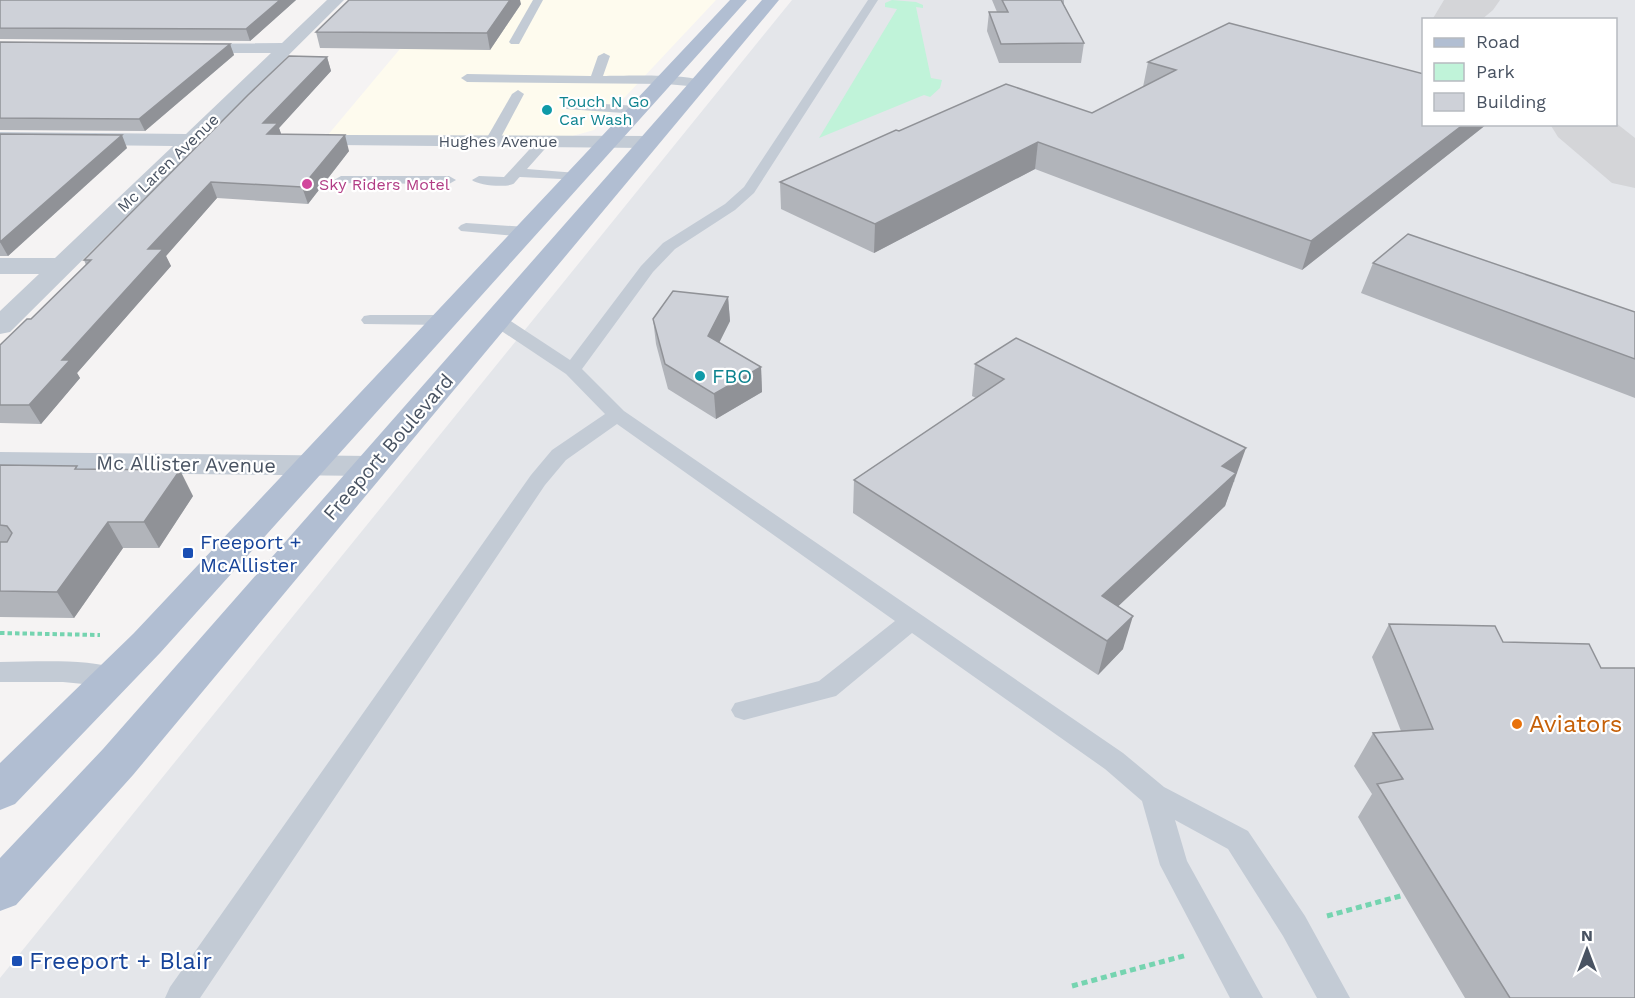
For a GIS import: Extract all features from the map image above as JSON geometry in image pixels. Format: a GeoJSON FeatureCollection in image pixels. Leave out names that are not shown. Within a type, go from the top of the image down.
{"type":"FeatureCollection","features":[{"type":"Feature","properties":{"kind":"main road","name":"Freeport Boulevard"},"geometry":{"type":"LineString","coordinates":[[0,791],[114,677],[313,466],[739,0]]}},
{"type":"Feature","properties":{"kind":"main road","name":"Freeport Boulevard"},"geometry":{"type":"LineString","coordinates":[[0,890],[118,762],[771,0]]}},
{"type":"Feature","properties":{"kind":"street","name":"Mc Laren Avenue"},"geometry":{"type":"LineString","coordinates":[[0,326],[336,0]]}},
{"type":"Feature","properties":{"kind":"street"},"geometry":{"type":"LineString","coordinates":[[167,48],[286,48]]}},
{"type":"Feature","properties":{"kind":"street"},"geometry":{"type":"LineString","coordinates":[[0,138],[192,140]]}},
{"type":"Feature","properties":{"kind":"street","name":"Hughes Avenue"},"geometry":{"type":"LineString","coordinates":[[346,141],[650,142]]}},
{"type":"Feature","properties":{"kind":"street"},"geometry":{"type":"LineString","coordinates":[[0,266],[61,267]]}},
{"type":"Feature","properties":{"kind":"street","name":"Mc Allister Avenue"},"geometry":{"type":"LineString","coordinates":[[0,462],[371,466]]}},
{"type":"Feature","properties":{"kind":"lane"},"geometry":{"type":"LineString","coordinates":[[515,42],[538,0]]}},
{"type":"Feature","properties":{"kind":"lane"},"geometry":{"type":"LineString","coordinates":[[572,370],[647,269],[669,246],[730,207],[749,190],[873,0]]}},
{"type":"Feature","properties":{"kind":"lane"},"geometry":{"type":"LineString","coordinates":[[596,80],[604,56]]}},
{"type":"Feature","properties":{"kind":"lane"},"geometry":{"type":"LineString","coordinates":[[467,78],[666,80],[700,83]]}},
{"type":"Feature","properties":{"kind":"lane"},"geometry":{"type":"LineString","coordinates":[[492,141],[518,94]]}},
{"type":"Feature","properties":{"kind":"lane"},"geometry":{"type":"LineString","coordinates":[[570,106],[638,110]]}},
{"type":"Feature","properties":{"kind":"lane"},"geometry":{"type":"LineString","coordinates":[[479,180],[508,181],[544,142]]}},
{"type":"Feature","properties":{"kind":"lane"},"geometry":{"type":"LineString","coordinates":[[516,172],[577,177]]}},
{"type":"Feature","properties":{"kind":"lane"},"geometry":{"type":"LineString","coordinates":[[341,180],[449,180]]}},
{"type":"Feature","properties":{"kind":"lane"},"geometry":{"type":"LineString","coordinates":[[466,228],[526,232]]}},
{"type":"Feature","properties":{"kind":"lane"},"geometry":{"type":"LineString","coordinates":[[370,320],[446,320]]}},
{"type":"Feature","properties":{"kind":"lane"},"geometry":{"type":"LineString","coordinates":[[497,320],[572,370],[617,415],[1114,761],[1154,795],[1238,840],[1294,926],[1334,998]]}},
{"type":"Feature","properties":{"kind":"lane"},"geometry":{"type":"LineString","coordinates":[[181,998],[538,480],[559,455],[617,415]]}},
{"type":"Feature","properties":{"kind":"lane"},"geometry":{"type":"LineString","coordinates":[[744,710],[827,689],[911,621]]}},
{"type":"Feature","properties":{"kind":"lane"},"geometry":{"type":"LineString","coordinates":[[0,672],[63,672],[114,677]]}},
{"type":"Feature","properties":{"kind":"lane"},"geometry":{"type":"LineString","coordinates":[[1154,795],[1173,865],[1247,998]]}},
{"type":"Feature","properties":{"kind":"path"},"geometry":{"type":"LineString","coordinates":[[0,633],[100,635]]}},
{"type":"Feature","properties":{"kind":"path"},"geometry":{"type":"LineString","coordinates":[[1318,918],[1404,895]]}},
{"type":"Feature","properties":{"kind":"path"},"geometry":{"type":"LineString","coordinates":[[1072,986],[1193,953]]}},
{"type":"Feature","properties":{"kind":"shaded area"},"geometry":{"type":"Polygon","coordinates":[[[441,0],[716,0],[594,130],[569,137],[327,136],[441,0]]]}},
{"type":"Feature","properties":{"kind":"shaded area"},"geometry":{"type":"Polygon","coordinates":[[[792,0],[1635,0],[1635,998],[0,998],[0,978],[792,0]]]}},
{"type":"Feature","properties":{"kind":"green space"},"geometry":{"type":"Polygon","coordinates":[[[892,0],[916,2],[923,5],[923,8],[916,7],[931,78],[942,80],[940,88],[930,97],[924,95],[819,138],[897,9],[885,7],[885,3],[892,0]]]}},
{"type":"Feature","properties":{"kind":"building"},"geometry":{"type":"Polygon","coordinates":[[[0,0],[280,0],[246,29],[0,28],[0,0]]]}},
{"type":"Feature","properties":{"kind":"building"},"geometry":{"type":"Polygon","coordinates":[[[349,0],[510,0],[487,33],[316,32],[349,0]]]}},
{"type":"Feature","properties":{"kind":"building"},"geometry":{"type":"Polygon","coordinates":[[[1002,0],[1061,0],[1084,43],[1001,44],[989,12],[1008,12],[1002,0]]]}},
{"type":"Feature","properties":{"kind":"building"},"geometry":{"type":"Polygon","coordinates":[[[1229,23],[1422,73],[1422,126],[1461,126],[1311,241],[1038,142],[875,224],[780,182],[1006,84],[1092,113],[1176,70],[1148,62],[1229,23]]]}},
{"type":"Feature","properties":{"kind":"building"},"geometry":{"type":"Polygon","coordinates":[[[0,42],[230,44],[139,119],[0,118],[0,42]]]}},
{"type":"Feature","properties":{"kind":"building"},"geometry":{"type":"Polygon","coordinates":[[[289,56],[327,57],[263,123],[278,123],[267,134],[345,135],[302,187],[211,182],[148,249],[163,249],[62,360],[70,360],[29,405],[0,405],[0,345],[27,319],[31,319],[91,260],[84,260],[289,56]]]}},
{"type":"Feature","properties":{"kind":"building"},"geometry":{"type":"Polygon","coordinates":[[[0,134],[122,135],[0,242],[0,134]]]}},
{"type":"Feature","properties":{"kind":"building"},"geometry":{"type":"Polygon","coordinates":[[[1408,234],[1635,312],[1635,359],[1373,263],[1408,234]]]}},
{"type":"Feature","properties":{"kind":"building"},"geometry":{"type":"Polygon","coordinates":[[[673,291],[728,297],[708,336],[761,367],[714,394],[665,364],[653,319],[673,291]]]}},
{"type":"Feature","properties":{"kind":"building"},"geometry":{"type":"Polygon","coordinates":[[[1016,338],[1246,448],[1222,466],[1236,473],[1102,596],[1133,616],[1107,641],[854,480],[1004,379],[975,364],[1016,338]]]}},
{"type":"Feature","properties":{"kind":"building"},"geometry":{"type":"Polygon","coordinates":[[[0,465],[77,466],[75,469],[180,470],[144,522],[108,522],[57,592],[0,591],[0,542],[7,542],[12,533],[7,526],[0,525],[0,465]]]}},
{"type":"Feature","properties":{"kind":"building"},"geometry":{"type":"Polygon","coordinates":[[[1389,624],[1495,626],[1503,642],[1589,644],[1601,668],[1635,668],[1635,998],[1510,998],[1377,784],[1403,779],[1373,733],[1433,729],[1389,624]]]}},
{"type":"Feature","properties":{"kind":"taxiway"},"geometry":{"type":"LineString","coordinates":[[1457,18],[1462,9],[1476,0]]}},
{"type":"Feature","properties":{"kind":"taxiway"},"geometry":{"type":"LineString","coordinates":[[1581,126],[1635,169]]}},
{"type":"Feature","properties":{"kind":"place","name":"Touch N Go Car Wash"},"geometry":{"type":"Point","coordinates":[547,110]}},
{"type":"Feature","properties":{"kind":"place","name":"Sky Riders Motel"},"geometry":{"type":"Point","coordinates":[307,184]}},
{"type":"Feature","properties":{"kind":"place","name":"FBO"},"geometry":{"type":"Point","coordinates":[700,376]}},
{"type":"Feature","properties":{"kind":"place","name":"Freeport + McAllister"},"geometry":{"type":"Point","coordinates":[188,553]}},
{"type":"Feature","properties":{"kind":"place","name":"Aviators"},"geometry":{"type":"Point","coordinates":[1517,724]}},
{"type":"Feature","properties":{"kind":"place","name":"Freeport + Blair"},"geometry":{"type":"Point","coordinates":[17,961]}}]}
